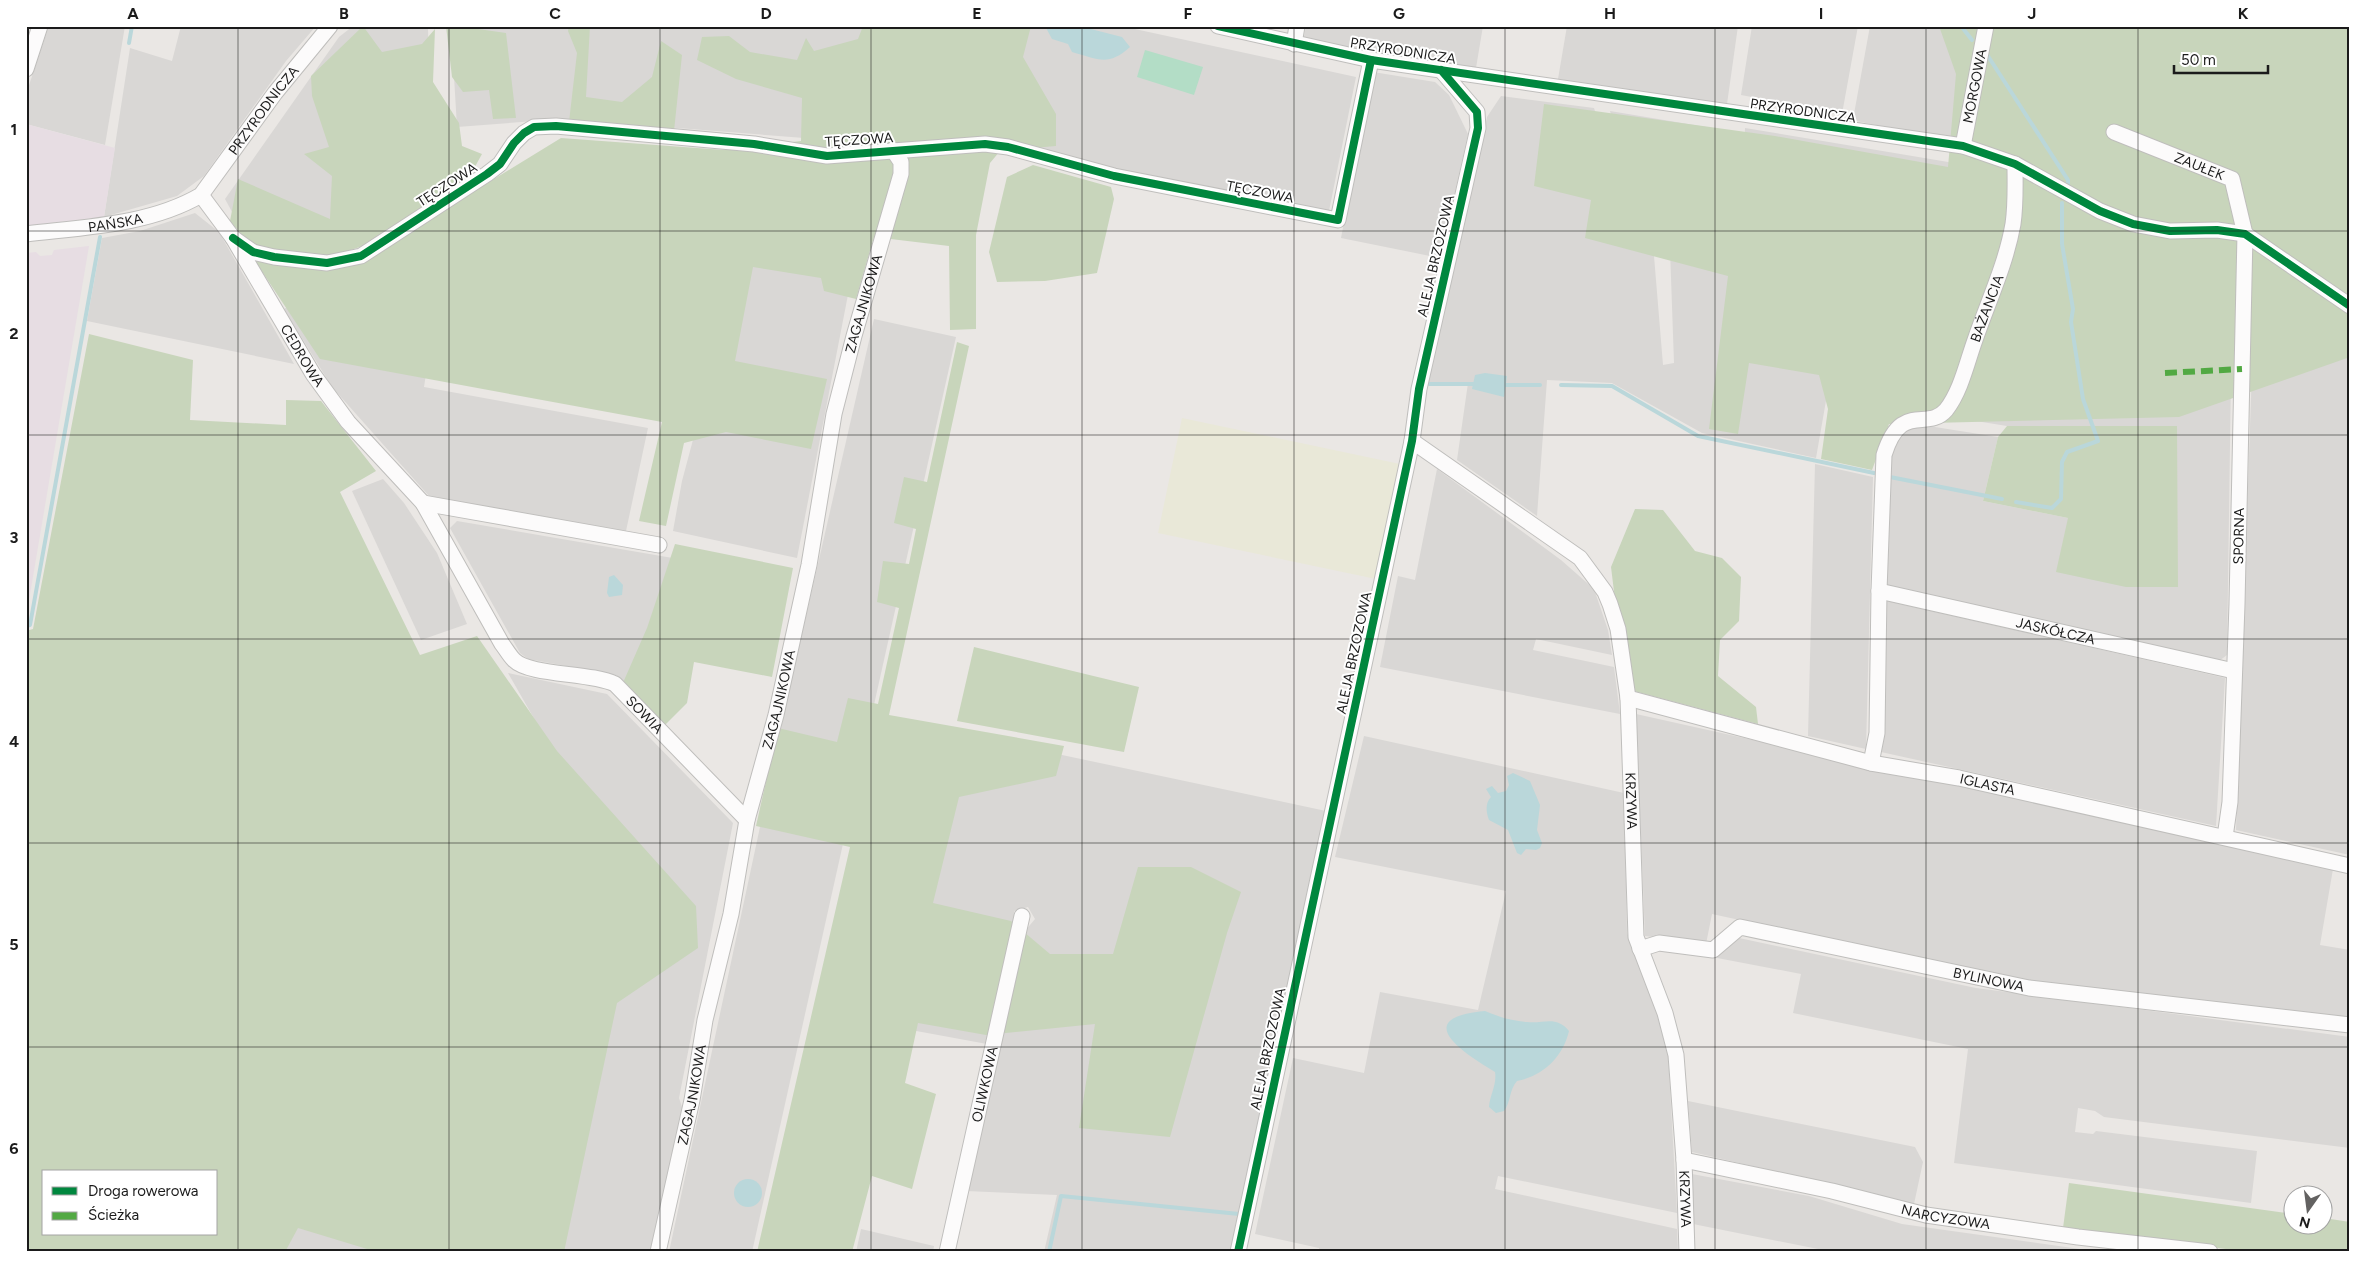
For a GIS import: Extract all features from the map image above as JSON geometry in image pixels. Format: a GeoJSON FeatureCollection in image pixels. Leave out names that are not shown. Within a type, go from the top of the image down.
{"type":"FeatureCollection","features":[{"type":"Feature","properties":{"kind":"street"},"geometry":{"type":"LineString","coordinates":[[26,69],[40,26]]}},
{"type":"Feature","properties":{"kind":"street","name":"PRZYRODNICZA"},"geometry":{"type":"LineString","coordinates":[[201,195],[275,93],[330,26]]}},
{"type":"Feature","properties":{"kind":"street","name":"PRZYRODNICZA"},"geometry":{"type":"LineString","coordinates":[[1218,26],[1371,60],[1963,146],[2015,164],[2100,211],[2132,224],[2170,231],[2218,230],[2245,234],[2350,306]]}},
{"type":"Feature","properties":{"kind":"street"},"geometry":{"type":"LineString","coordinates":[[1294,44],[1297,26]]}},
{"type":"Feature","properties":{"kind":"street","name":"MORGOWA"},"geometry":{"type":"LineString","coordinates":[[1963,146],[1986,26]]}},
{"type":"Feature","properties":{"kind":"street","name":"TĘCZOWA"},"geometry":{"type":"LineString","coordinates":[[233,238],[254,252],[274,257],[327,263],[362,256],[487,174],[500,164],[514,143],[534,127],[556,126],[664,137],[715,139],[827,156],[985,144],[1008,147],[1114,176],[1338,220],[1371,60]]}},
{"type":"Feature","properties":{"kind":"street","name":"ALEJA BRZOZOWA"},"geometry":{"type":"LineString","coordinates":[[1238,1252],[1412,441],[1419,389],[1478,128],[1477,112],[1441,70]]}},
{"type":"Feature","properties":{"kind":"street","name":"ZAUŁEK"},"geometry":{"type":"LineString","coordinates":[[2114,132],[2232,179],[2245,234]]}},
{"type":"Feature","properties":{"kind":"street","name":"ZAGAJNIKOWA"},"geometry":{"type":"LineString","coordinates":[[658,1252],[692,1100],[706,1020],[731,914],[747,820],[776,715],[809,565],[834,414],[854,336],[901,174],[901,162],[893,150]]}},
{"type":"Feature","properties":{"kind":"street","name":"BAŻANCIA"},"geometry":{"type":"LineString","coordinates":[[1879,591],[1884,455],[1889,438],[1899,426],[1911,419],[1931,418],[1945,411],[1958,387],[2009,241],[2015,203],[2015,164]]}},
{"type":"Feature","properties":{"kind":"street","name":"PAŃSKA"},"geometry":{"type":"LineString","coordinates":[[26,234],[129,220],[185,205],[201,195]]}},
{"type":"Feature","properties":{"kind":"street","name":"CEDROWA"},"geometry":{"type":"LineString","coordinates":[[201,195],[233,238],[313,374],[348,422],[423,503],[502,644],[514,661]]}},
{"type":"Feature","properties":{"kind":"street","name":"SPORNA"},"geometry":{"type":"LineString","coordinates":[[2225,837],[2230,802],[2237,604],[2245,234]]}},
{"type":"Feature","properties":{"kind":"street","name":"KRZYWA"},"geometry":{"type":"LineString","coordinates":[[1412,441],[1554,538],[1580,558],[1605,592],[1618,629],[1628,698],[1634,922],[1640,949],[1665,1013],[1676,1055],[1684,1160],[1687,1252]]}},
{"type":"Feature","properties":{"kind":"street"},"geometry":{"type":"LineString","coordinates":[[423,503],[659,545]]}},
{"type":"Feature","properties":{"kind":"street"},"geometry":{"type":"LineString","coordinates":[[1871,763],[1877,734],[1879,591]]}},
{"type":"Feature","properties":{"kind":"street","name":"JASKÓŁCZA"},"geometry":{"type":"LineString","coordinates":[[1879,591],[2234,671]]}},
{"type":"Feature","properties":{"kind":"street","name":"SOWIA"},"geometry":{"type":"LineString","coordinates":[[514,661],[528,667],[604,678],[615,684],[747,820]]}},
{"type":"Feature","properties":{"kind":"street","name":"IGLASTA"},"geometry":{"type":"LineString","coordinates":[[1628,698],[1871,763],[1959,778],[2350,866]]}},
{"type":"Feature","properties":{"kind":"street","name":"OLIWKOWA"},"geometry":{"type":"LineString","coordinates":[[947,1252],[1022,916]]}},
{"type":"Feature","properties":{"kind":"street","name":"BYLINOWA"},"geometry":{"type":"LineString","coordinates":[[1640,949],[1659,943],[1713,950],[1740,927],[2029,988],[2350,1025]]}},
{"type":"Feature","properties":{"kind":"street","name":"NARCYZOWA"},"geometry":{"type":"LineString","coordinates":[[1684,1160],[1832,1191],[1926,1215],[2078,1237],[2210,1252]]}},
{"type":"Feature","properties":{"kind":"shaded area"},"geometry":{"type":"Polygon","coordinates":[[[49,26],[125,26],[105,145],[26,124],[26,94],[49,26]]]}},
{"type":"Feature","properties":{"kind":"shaded area"},"geometry":{"type":"Polygon","coordinates":[[[181,26],[316,26],[286,61],[204,176],[177,196],[104,217],[130,48],[172,61],[181,26]]]}},
{"type":"Feature","properties":{"kind":"shaded area"},"geometry":{"type":"Polygon","coordinates":[[[353,26],[428,26],[429,90],[328,248],[243,232],[225,199],[339,37],[353,26]]]}},
{"type":"Feature","properties":{"kind":"shaded area"},"geometry":{"type":"Polygon","coordinates":[[[451,26],[1121,26],[1356,77],[1329,211],[1153,181],[1062,156],[562,119],[457,127],[451,26]]]}},
{"type":"Feature","properties":{"kind":"shaded area"},"geometry":{"type":"Polygon","coordinates":[[[1306,26],[1483,26],[1476,68],[1354,49],[1304,37],[1306,26]]]}},
{"type":"Feature","properties":{"kind":"shaded area"},"geometry":{"type":"Polygon","coordinates":[[[1567,26],[1738,26],[1727,104],[1558,79],[1567,26]]]}},
{"type":"Feature","properties":{"kind":"shaded area"},"geometry":{"type":"Polygon","coordinates":[[[1752,26],[1858,26],[1842,114],[1741,95],[1752,26]]]}},
{"type":"Feature","properties":{"kind":"shaded area"},"geometry":{"type":"Polygon","coordinates":[[[1870,26],[1973,26],[1955,132],[1949,137],[1942,138],[1856,121],[1854,114],[1870,26]]]}},
{"type":"Feature","properties":{"kind":"shaded area"},"geometry":{"type":"Polygon","coordinates":[[[1373,72],[1435,82],[1449,95],[1468,134],[1440,258],[1341,238],[1373,72]]]}},
{"type":"Feature","properties":{"kind":"shaded area"},"geometry":{"type":"Polygon","coordinates":[[[1501,96],[1594,108],[1625,207],[1654,256],[1663,365],[1674,363],[1670,249],[1639,203],[1610,111],[1730,131],[1741,250],[1745,128],[1984,168],[1827,395],[1816,458],[1702,433],[1612,383],[1547,380],[1537,516],[1457,460],[1468,383],[1428,383],[1487,117],[1501,96]]]}},
{"type":"Feature","properties":{"kind":"shaded area"},"geometry":{"type":"Polygon","coordinates":[[[26,124],[115,148],[104,217],[26,226],[26,124]]]}},
{"type":"Feature","properties":{"kind":"shaded area"},"geometry":{"type":"Polygon","coordinates":[[[195,213],[219,232],[294,364],[87,321],[102,238],[140,231],[195,213]]]}},
{"type":"Feature","properties":{"kind":"shaded area"},"geometry":{"type":"Polygon","coordinates":[[[451,213],[424,387],[648,428],[626,531],[429,496],[332,387],[284,309],[451,213]]]}},
{"type":"Feature","properties":{"kind":"shaded area"},"geometry":{"type":"Polygon","coordinates":[[[89,246],[26,618],[26,253],[36,252],[40,256],[52,255],[54,250],[89,246]]]}},
{"type":"Feature","properties":{"kind":"shaded area"},"geometry":{"type":"Polygon","coordinates":[[[2256,254],[2350,323],[2350,855],[2236,830],[2256,254]]]}},
{"type":"Feature","properties":{"kind":"shaded area"},"geometry":{"type":"Polygon","coordinates":[[[741,260],[852,274],[797,558],[673,531],[682,481],[741,260]]]}},
{"type":"Feature","properties":{"kind":"shaded area"},"geometry":{"type":"Polygon","coordinates":[[[874,319],[956,337],[752,1252],[669,1252],[791,682],[874,319]]]}},
{"type":"Feature","properties":{"kind":"shaded area"},"geometry":{"type":"Polygon","coordinates":[[[2231,375],[2227,655],[2219,661],[1886,588],[1892,448],[1902,433],[1916,424],[1998,437],[1983,501],[2068,518],[2126,587],[2007,426],[1951,417],[2231,375]]]}},
{"type":"Feature","properties":{"kind":"shaded area"},"geometry":{"type":"Polygon","coordinates":[[[1182,418],[1400,464],[1376,579],[1158,533],[1182,418]]]}},
{"type":"Feature","properties":{"kind":"shaded area"},"geometry":{"type":"Polygon","coordinates":[[[1815,464],[1873,477],[1866,749],[1808,736],[1815,464]]]}},
{"type":"Feature","properties":{"kind":"shaded area"},"geometry":{"type":"Polygon","coordinates":[[[1437,469],[1561,560],[1594,589],[1608,630],[1612,655],[1536,639],[1533,650],[1614,667],[1620,714],[1380,667],[1398,576],[1415,580],[1437,469]]]}},
{"type":"Feature","properties":{"kind":"shaded area"},"geometry":{"type":"Polygon","coordinates":[[[383,479],[404,503],[437,553],[467,624],[421,640],[352,491],[383,479]]]}},
{"type":"Feature","properties":{"kind":"shaded area"},"geometry":{"type":"Polygon","coordinates":[[[457,521],[696,562],[662,717],[616,675],[528,659],[520,653],[450,528],[457,521]]]}},
{"type":"Feature","properties":{"kind":"shaded area"},"geometry":{"type":"Polygon","coordinates":[[[1887,601],[2225,678],[2216,826],[1881,752],[1887,601]]]}},
{"type":"Feature","properties":{"kind":"shaded area"},"geometry":{"type":"Polygon","coordinates":[[[508,673],[607,694],[733,823],[679,1098],[684,1113],[654,1252],[524,1252],[559,762],[508,673]]]}},
{"type":"Feature","properties":{"kind":"shaded area"},"geometry":{"type":"Polygon","coordinates":[[[1636,714],[2333,869],[2320,945],[2350,950],[2350,1019],[2021,981],[1712,914],[1706,944],[1645,936],[1636,714]]]}},
{"type":"Feature","properties":{"kind":"shaded area"},"geometry":{"type":"Polygon","coordinates":[[[968,735],[1326,811],[1230,1252],[1044,1252],[1057,1195],[966,1191],[1020,937],[1035,919],[1028,907],[1014,911],[1016,924],[987,1044],[900,1028],[968,735]]]}},
{"type":"Feature","properties":{"kind":"shaded area"},"geometry":{"type":"Polygon","coordinates":[[[1364,736],[1624,793],[1627,933],[1667,1035],[1677,1213],[1498,1176],[1495,1189],[1677,1229],[1678,1252],[1319,1252],[1319,1248],[1255,1234],[1293,1058],[1364,1073],[1380,992],[1478,1010],[1506,891],[1335,857],[1364,736]]]}},
{"type":"Feature","properties":{"kind":"shaded area"},"geometry":{"type":"Polygon","coordinates":[[[1739,938],[1976,988],[2350,1037],[2350,1148],[2104,1117],[2095,1111],[2078,1108],[2075,1132],[2093,1134],[2096,1131],[2257,1151],[2251,1203],[1954,1163],[1968,1049],[1793,1013],[1801,974],[1712,957],[1739,938]]]}},
{"type":"Feature","properties":{"kind":"shaded area"},"geometry":{"type":"Polygon","coordinates":[[[1688,1101],[1915,1147],[1923,1162],[1914,1204],[1692,1152],[1688,1101]]]}},
{"type":"Feature","properties":{"kind":"shaded area"},"geometry":{"type":"Polygon","coordinates":[[[1692,1174],[1809,1196],[1902,1224],[2101,1252],[1818,1252],[1818,1249],[1693,1224],[1692,1174]]]}},
{"type":"Feature","properties":{"kind":"shaded area"},"geometry":{"type":"Polygon","coordinates":[[[265,1191],[441,1252],[222,1252],[265,1191]]]}},
{"type":"Feature","properties":{"kind":"shaded area"},"geometry":{"type":"Polygon","coordinates":[[[861,1229],[934,1246],[933,1252],[856,1252],[861,1229]]]}},
{"type":"Feature","properties":{"kind":"green space"},"geometry":{"type":"Polygon","coordinates":[[[363,26],[382,52],[422,44],[435,29],[433,82],[459,123],[462,146],[482,154],[466,183],[366,245],[313,262],[254,249],[230,221],[238,179],[330,219],[332,176],[304,154],[329,147],[312,96],[311,76],[363,26]]]}},
{"type":"Feature","properties":{"kind":"green space"},"geometry":{"type":"Polygon","coordinates":[[[446,26],[478,26],[478,29],[506,33],[516,118],[493,119],[489,90],[463,92],[452,77],[446,26]]]}},
{"type":"Feature","properties":{"kind":"green space"},"geometry":{"type":"Polygon","coordinates":[[[569,26],[590,26],[586,97],[622,102],[652,77],[661,41],[682,55],[674,131],[569,122],[577,53],[568,31],[569,26]]]}},
{"type":"Feature","properties":{"kind":"green space"},"geometry":{"type":"Polygon","coordinates":[[[863,26],[1031,26],[1023,57],[1056,114],[1056,146],[1000,151],[990,163],[976,235],[976,329],[950,330],[949,246],[874,237],[856,299],[824,291],[821,278],[753,267],[735,361],[827,379],[811,449],[726,432],[684,443],[666,526],[639,521],[662,422],[320,359],[253,258],[360,261],[561,138],[724,150],[801,141],[802,98],[736,79],[697,60],[702,37],[729,36],[750,52],[797,60],[806,38],[814,51],[858,39],[863,26]]]}},
{"type":"Feature","properties":{"kind":"green space"},"geometry":{"type":"Polygon","coordinates":[[[1939,26],[2350,26],[2350,357],[2179,417],[1889,424],[1872,470],[1821,459],[1828,409],[1819,375],[1749,363],[1738,434],[1709,429],[1728,276],[1585,238],[1591,200],[1534,186],[1544,104],[1775,136],[1948,167],[1956,74],[1939,26]]]}},
{"type":"Feature","properties":{"kind":"green space"},"geometry":{"type":"Polygon","coordinates":[[[1145,50],[1203,67],[1194,95],[1137,77],[1145,50]]]}},
{"type":"Feature","properties":{"kind":"green space"},"geometry":{"type":"Polygon","coordinates":[[[1033,165],[1111,187],[1114,199],[1097,273],[1045,281],[997,282],[989,252],[1007,177],[1033,165]]]}},
{"type":"Feature","properties":{"kind":"green space"},"geometry":{"type":"Polygon","coordinates":[[[89,334],[193,360],[190,420],[286,425],[286,400],[321,401],[376,471],[340,492],[420,655],[477,636],[557,751],[696,906],[698,948],[617,1003],[564,1252],[377,1252],[298,1228],[285,1252],[26,1252],[26,631],[33,629],[89,334]]]}},
{"type":"Feature","properties":{"kind":"green space"},"geometry":{"type":"Polygon","coordinates":[[[957,342],[969,346],[889,715],[1064,746],[1056,776],[959,797],[933,903],[1011,921],[1050,954],[1113,954],[1138,867],[1191,867],[1241,892],[1227,933],[1170,1137],[1079,1128],[1095,1024],[986,1035],[918,1023],[905,1083],[936,1094],[912,1189],[872,1176],[852,1252],[757,1252],[850,847],[756,826],[778,728],[837,742],[848,698],[878,704],[899,608],[877,602],[883,561],[909,564],[916,529],[894,523],[904,477],[927,482],[957,342]]]}},
{"type":"Feature","properties":{"kind":"green space"},"geometry":{"type":"Polygon","coordinates":[[[2007,426],[2177,426],[2178,587],[2126,587],[2056,572],[2068,518],[1983,501],[1998,437],[2007,426]]]}},
{"type":"Feature","properties":{"kind":"green space"},"geometry":{"type":"Polygon","coordinates":[[[1635,509],[1663,510],[1695,551],[1722,558],[1741,577],[1739,621],[1720,640],[1718,676],[1756,707],[1758,724],[1626,689],[1611,567],[1635,509]]]}},
{"type":"Feature","properties":{"kind":"green space"},"geometry":{"type":"Polygon","coordinates":[[[675,544],[793,568],[772,677],[694,662],[687,703],[665,725],[622,685],[647,628],[675,544]]]}},
{"type":"Feature","properties":{"kind":"green space"},"geometry":{"type":"Polygon","coordinates":[[[974,647],[1139,687],[1124,752],[957,721],[974,647]]]}},
{"type":"Feature","properties":{"kind":"green space"},"geometry":{"type":"Polygon","coordinates":[[[2069,1183],[2284,1213],[2284,1236],[2334,1236],[2334,1220],[2350,1222],[2350,1252],[2249,1252],[2063,1228],[2069,1183]]]}},
{"type":"Feature","properties":{"kind":"water"},"geometry":{"type":"Polygon","coordinates":[[[1045,26],[1079,26],[1122,37],[1130,47],[1115,57],[1102,60],[1096,59],[1072,52],[1068,44],[1052,39],[1045,26]]]}},
{"type":"Feature","properties":{"kind":"water"},"geometry":{"type":"Polygon","coordinates":[[[1485,373],[1507,376],[1504,397],[1472,389],[1475,375],[1485,373]]]}},
{"type":"Feature","properties":{"kind":"water"},"geometry":{"type":"Polygon","coordinates":[[[614,575],[623,585],[622,595],[609,597],[607,593],[609,577],[614,575]]]}},
{"type":"Feature","properties":{"kind":"water"},"geometry":{"type":"Polygon","coordinates":[[[1513,773],[1530,781],[1540,805],[1537,830],[1542,843],[1540,848],[1536,850],[1526,849],[1521,855],[1517,853],[1508,830],[1489,820],[1487,811],[1487,805],[1491,797],[1486,789],[1492,786],[1498,793],[1506,791],[1509,785],[1507,776],[1513,773]]]}},
{"type":"Feature","properties":{"kind":"water"},"geometry":{"type":"Polygon","coordinates":[[[1485,1011],[1516,1021],[1550,1021],[1559,1023],[1569,1031],[1557,1057],[1535,1075],[1517,1081],[1504,1111],[1496,1113],[1489,1107],[1495,1081],[1495,1072],[1458,1046],[1450,1037],[1447,1028],[1450,1021],[1463,1015],[1485,1011]]]}},
{"type":"Feature","properties":{"kind":"water"},"geometry":{"type":"Polygon","coordinates":[[[748,1179],[758,1183],[762,1193],[758,1203],[748,1207],[738,1203],[734,1193],[738,1183],[748,1179]]]}},
{"type":"Feature","properties":{"kind":"waterway"},"geometry":{"type":"LineString","coordinates":[[129,43],[132,26]]}},
{"type":"Feature","properties":{"kind":"waterway"},"geometry":{"type":"LineString","coordinates":[[1961,26],[1972,40]]}},
{"type":"Feature","properties":{"kind":"waterway"},"geometry":{"type":"LineString","coordinates":[[1986,53],[2068,180],[2068,186]]}},
{"type":"Feature","properties":{"kind":"waterway"},"geometry":{"type":"LineString","coordinates":[[2016,502],[2052,508],[2061,499],[2062,462],[2067,452],[2098,441],[2083,399],[2071,322],[2073,309],[2062,244],[2062,203]]}},
{"type":"Feature","properties":{"kind":"waterway"},"geometry":{"type":"LineString","coordinates":[[26,626],[30,625],[100,237]]}},
{"type":"Feature","properties":{"kind":"waterway"},"geometry":{"type":"LineString","coordinates":[[1429,384],[1477,384]]}},
{"type":"Feature","properties":{"kind":"waterway"},"geometry":{"type":"LineString","coordinates":[[1504,385],[1540,385]]}},
{"type":"Feature","properties":{"kind":"waterway"},"geometry":{"type":"LineString","coordinates":[[1561,385],[1612,386],[1698,436],[1874,473]]}},
{"type":"Feature","properties":{"kind":"waterway"},"geometry":{"type":"LineString","coordinates":[[1890,477],[2002,499]]}},
{"type":"Feature","properties":{"kind":"waterway"},"geometry":{"type":"LineString","coordinates":[[1049,1252],[1061,1196],[1239,1214]]}},
{"type":"Feature","properties":{"kind":"marked path"},"geometry":{"type":"LineString","coordinates":[[2165,373],[2242,369]]}},
{"type":"Feature","properties":{"kind":"cycle path"},"geometry":{"type":"LineString","coordinates":[[1218,26],[1371,60],[1963,146],[2015,164],[2100,211],[2133,224],[2170,231],[2217,230],[2245,234],[2350,306]]}},
{"type":"Feature","properties":{"kind":"cycle path"},"geometry":{"type":"LineString","coordinates":[[233,238],[253,252],[274,257],[327,263],[361,256],[487,174],[500,164],[514,143],[524,133],[534,127],[556,126],[754,144],[827,156],[985,144],[1008,147],[1114,176],[1338,220],[1371,60]]}},
{"type":"Feature","properties":{"kind":"cycle path"},"geometry":{"type":"LineString","coordinates":[[1238,1252],[1412,441],[1419,389],[1478,128],[1477,112],[1441,70]]}}]}
